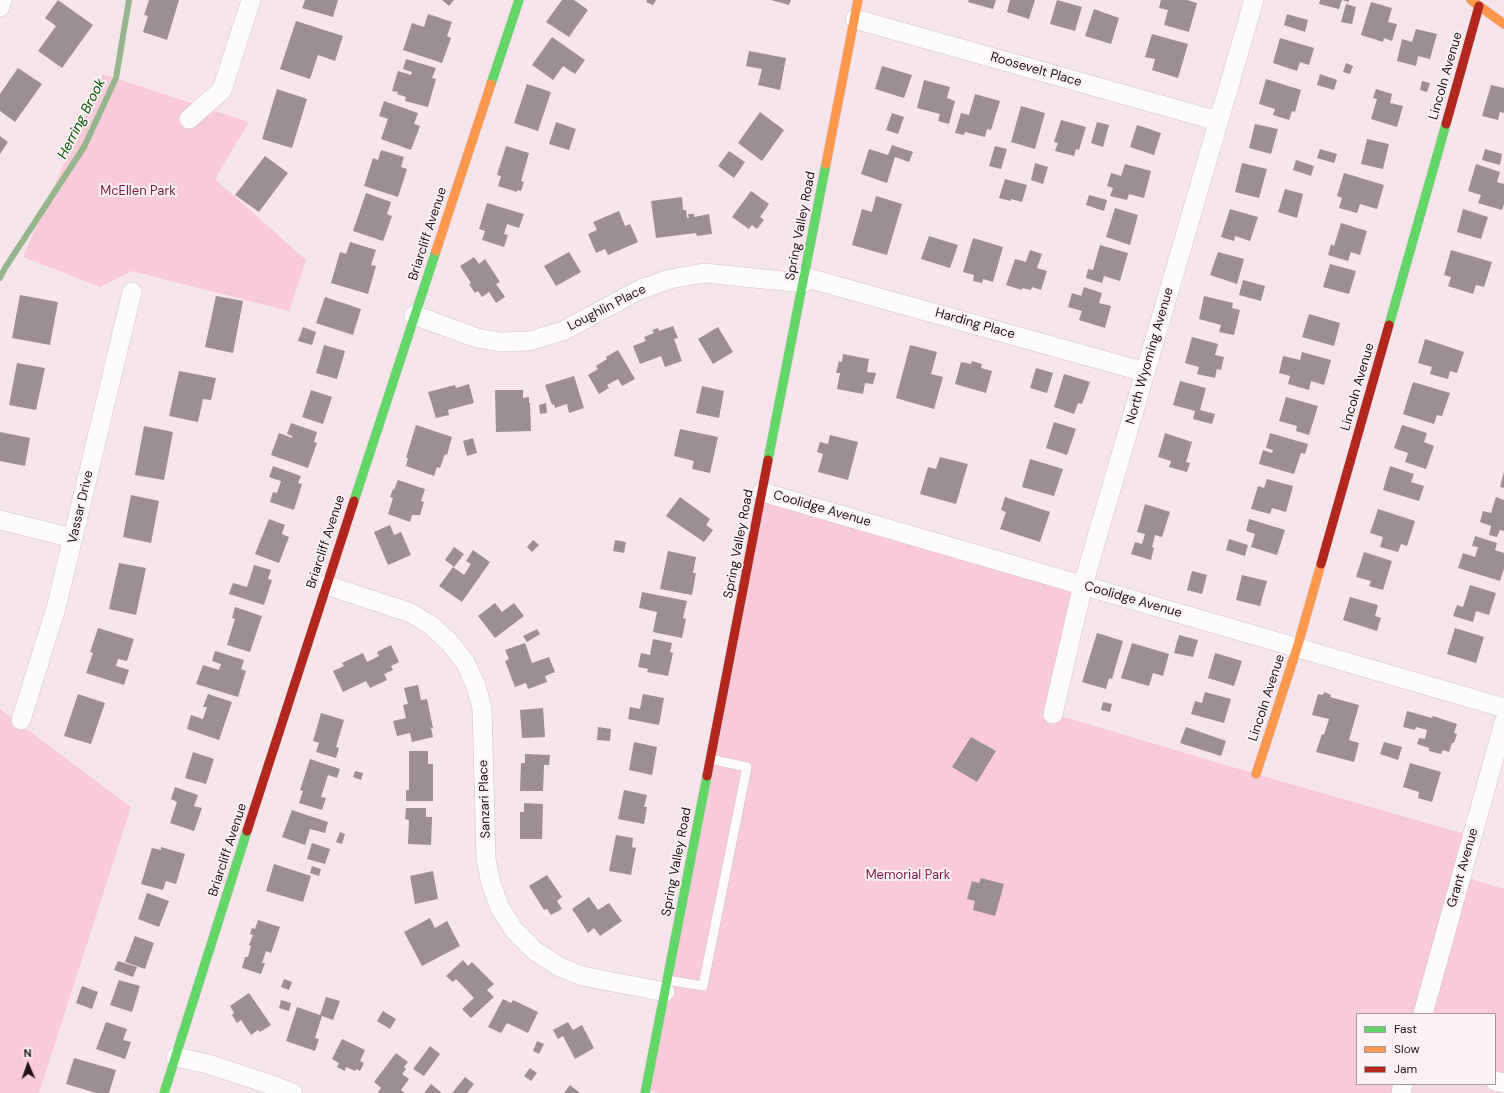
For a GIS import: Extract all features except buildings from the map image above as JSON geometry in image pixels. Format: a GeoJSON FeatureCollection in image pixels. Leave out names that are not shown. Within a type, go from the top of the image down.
{"type":"FeatureCollection","features":[{"type":"Feature","properties":{"kind":"street"},"geometry":{"type":"LineString","coordinates":[[0,7],[2,0]]}},
{"type":"Feature","properties":{"kind":"street"},"geometry":{"type":"LineString","coordinates":[[189,119],[222,90],[252,0]]}},
{"type":"Feature","properties":{"kind":"street","name":"Briarcliff Avenue"},"geometry":{"type":"LineString","coordinates":[[164,1093],[326,585],[519,0]]}},
{"type":"Feature","properties":{"kind":"street","name":"Spring Valley Road"},"geometry":{"type":"LineString","coordinates":[[645,1093],[858,0]]}},
{"type":"Feature","properties":{"kind":"street","name":"North Wyoming Avenue"},"geometry":{"type":"LineString","coordinates":[[1054,714],[1083,585],[1254,0]]}},
{"type":"Feature","properties":{"kind":"street"},"geometry":{"type":"LineString","coordinates":[[1471,0],[1504,24]]}},
{"type":"Feature","properties":{"kind":"street","name":"Lincoln Avenue"},"geometry":{"type":"LineString","coordinates":[[1256,774],[1297,648],[1479,6]]}},
{"type":"Feature","properties":{"kind":"street","name":"Roosevelt Place"},"geometry":{"type":"LineString","coordinates":[[854,19],[1218,121]]}},
{"type":"Feature","properties":{"kind":"street","name":"Loughlin Place"},"geometry":{"type":"LineString","coordinates":[[414,315],[477,338],[501,342],[529,341],[563,331],[639,290],[670,279],[704,273],[804,280]]}},
{"type":"Feature","properties":{"kind":"street","name":"Harding Place"},"geometry":{"type":"LineString","coordinates":[[804,280],[1145,372]]}},
{"type":"Feature","properties":{"kind":"street","name":"Vassar Drive"},"geometry":{"type":"LineString","coordinates":[[21,720],[56,608],[132,292]]}},
{"type":"Feature","properties":{"kind":"street","name":"Coolidge Avenue"},"geometry":{"type":"LineString","coordinates":[[762,492],[1504,708]]}},
{"type":"Feature","properties":{"kind":"street"},"geometry":{"type":"LineString","coordinates":[[0,520],[74,538]]}},
{"type":"Feature","properties":{"kind":"street","name":"Sanzari Place"},"geometry":{"type":"LineString","coordinates":[[326,585],[411,614],[432,626],[450,642],[465,662],[476,686],[482,708],[486,859],[490,878],[500,908],[514,930],[535,951],[558,966],[582,976],[666,986]]}},
{"type":"Feature","properties":{"kind":"street","name":"Grant Avenue"},"geometry":{"type":"LineString","coordinates":[[1423,1013],[1504,722]]}},
{"type":"Feature","properties":{"kind":"street"},"geometry":{"type":"LineString","coordinates":[[176,1057],[208,1064],[293,1093]]}},
{"type":"Feature","properties":{"kind":"lane"},"geometry":{"type":"LineString","coordinates":[[666,986],[703,986],[747,767],[710,759]]}},
{"type":"Feature","properties":{"kind":"shaded area"},"geometry":{"type":"Polygon","coordinates":[[[1496,1083],[1504,1083],[1504,1093],[1401,1093],[1403,1085],[1496,1085],[1496,1083]]]}},
{"type":"Feature","properties":{"kind":"green space","name":"McEllen Park"},"geometry":{"type":"Polygon","coordinates":[[[103,74],[249,122],[215,179],[306,260],[289,311],[132,271],[100,287],[23,257],[103,74]]]}},
{"type":"Feature","properties":{"kind":"green space","name":"Memorial Park"},"geometry":{"type":"Polygon","coordinates":[[[762,492],[1083,585],[1054,714],[1472,836],[1461,876],[1504,889],[1504,1083],[1496,1081],[1496,1013],[1356,1013],[1356,1085],[1403,1085],[1401,1093],[660,1093],[646,1089],[762,492]]]}},
{"type":"Feature","properties":{"kind":"green space"},"geometry":{"type":"Polygon","coordinates":[[[0,709],[131,807],[39,1093],[0,1093],[0,709]]]}},
{"type":"Feature","properties":{"kind":"waterway","name":"Herring Brook"},"geometry":{"type":"LineString","coordinates":[[0,278],[84,147],[116,78],[129,0]]}},
{"type":"Feature","properties":{"kind":"traffic: fast"},"geometry":{"type":"LineString","coordinates":[[491,84],[519,0]]}},
{"type":"Feature","properties":{"kind":"traffic: fast"},"geometry":{"type":"LineString","coordinates":[[1389,325],[1446,124]]}},
{"type":"Feature","properties":{"kind":"traffic: fast"},"geometry":{"type":"LineString","coordinates":[[768,460],[826,164]]}},
{"type":"Feature","properties":{"kind":"traffic: fast"},"geometry":{"type":"LineString","coordinates":[[354,501],[436,251]]}},
{"type":"Feature","properties":{"kind":"traffic: fast"},"geometry":{"type":"LineString","coordinates":[[645,1093],[707,776]]}},
{"type":"Feature","properties":{"kind":"traffic: fast"},"geometry":{"type":"LineString","coordinates":[[164,1093],[247,831]]}},
{"type":"Feature","properties":{"kind":"traffic: slow"},"geometry":{"type":"LineString","coordinates":[[826,164],[858,0]]}},
{"type":"Feature","properties":{"kind":"traffic: slow"},"geometry":{"type":"LineString","coordinates":[[1471,0],[1504,24]]}},
{"type":"Feature","properties":{"kind":"traffic: slow"},"geometry":{"type":"LineString","coordinates":[[436,251],[491,84]]}},
{"type":"Feature","properties":{"kind":"traffic: slow"},"geometry":{"type":"LineString","coordinates":[[1256,774],[1297,648],[1321,564]]}},
{"type":"Feature","properties":{"kind":"traffic: jam"},"geometry":{"type":"LineString","coordinates":[[1446,124],[1479,6]]}},
{"type":"Feature","properties":{"kind":"traffic: jam"},"geometry":{"type":"LineString","coordinates":[[1321,564],[1389,325]]}},
{"type":"Feature","properties":{"kind":"traffic: jam"},"geometry":{"type":"LineString","coordinates":[[707,776],[768,460]]}},
{"type":"Feature","properties":{"kind":"traffic: jam"},"geometry":{"type":"LineString","coordinates":[[247,831],[354,501]]}}]}
